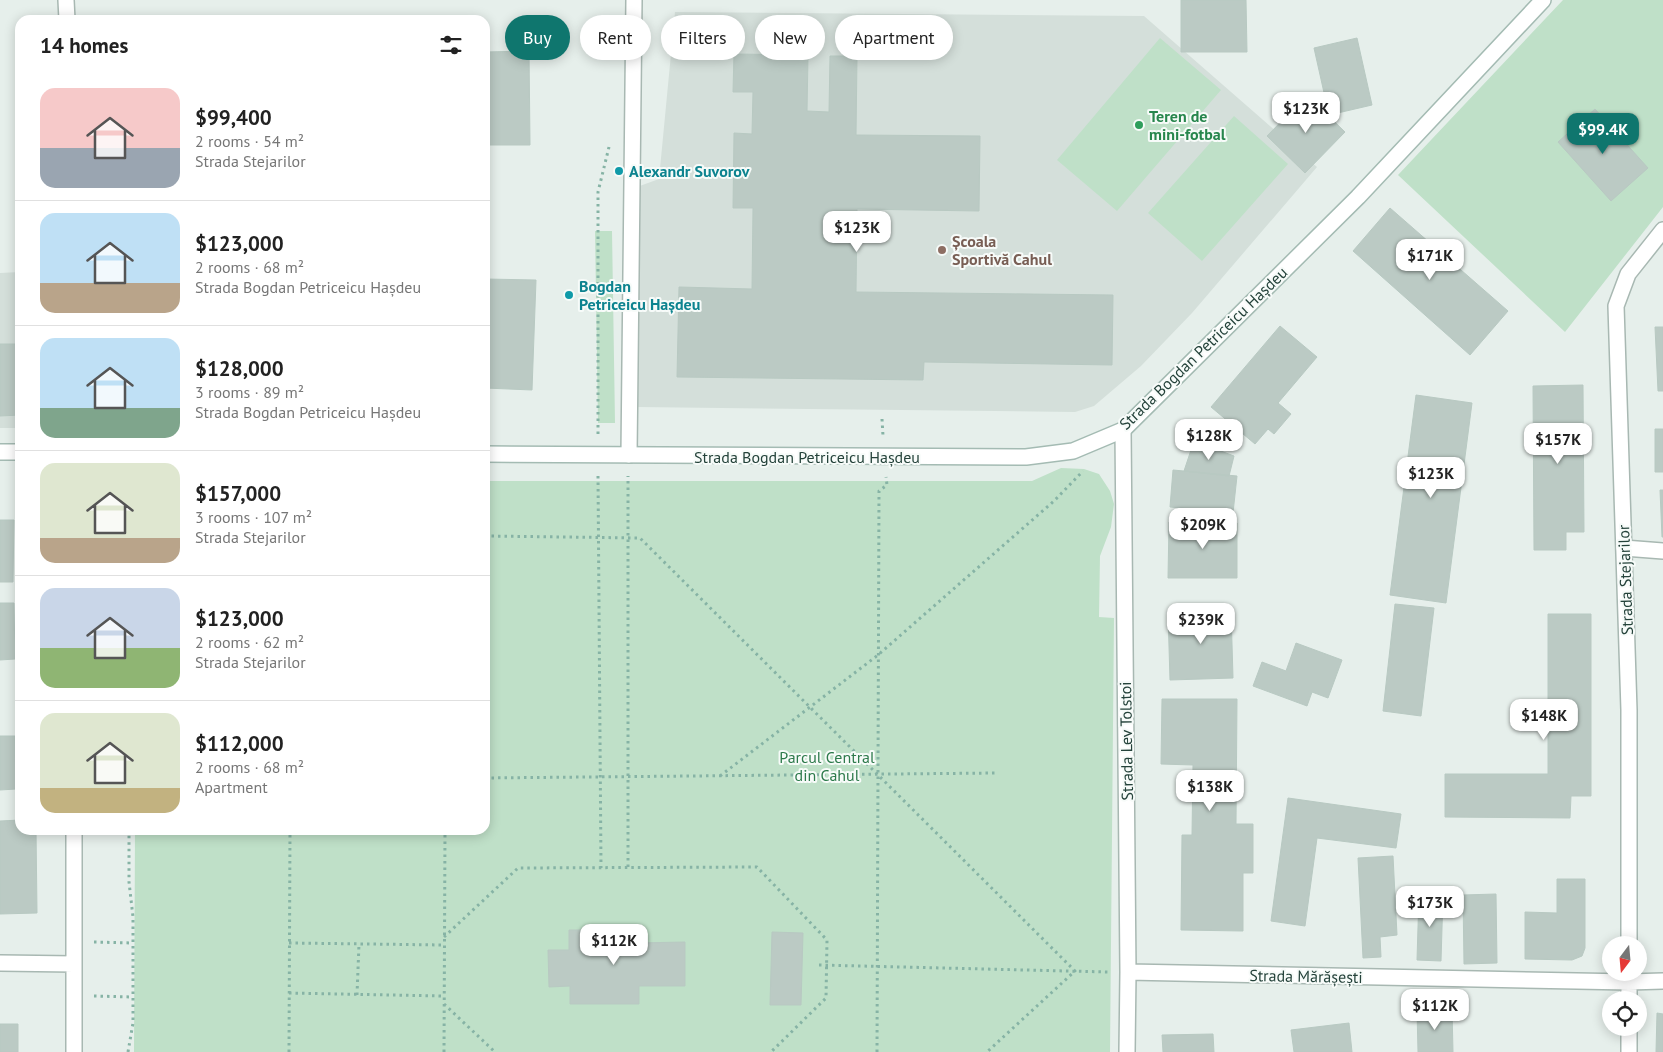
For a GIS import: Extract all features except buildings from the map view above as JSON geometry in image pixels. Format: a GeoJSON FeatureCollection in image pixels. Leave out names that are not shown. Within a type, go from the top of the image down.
{"type":"FeatureCollection","features":[{"type":"Feature","properties":{"kind":"street"},"geometry":{"type":"LineString","coordinates":[[66,0],[67,15]]}},
{"type":"Feature","properties":{"kind":"street"},"geometry":{"type":"LineString","coordinates":[[628,455],[634,0]]}},
{"type":"Feature","properties":{"kind":"street","name":"Strada Bogdan Petriceicu Hașdeu"},"geometry":{"type":"LineString","coordinates":[[490,454],[883,458],[1026,457],[1073,451],[1123,430],[1358,197],[1543,0]]}},
{"type":"Feature","properties":{"kind":"street","name":"Strada Stejarilor"},"geometry":{"type":"LineString","coordinates":[[1629,936],[1629,710],[1616,306],[1628,274],[1663,230]]}},
{"type":"Feature","properties":{"kind":"street","name":"Strada Lev Tolstoi"},"geometry":{"type":"LineString","coordinates":[[1123,430],[1128,972],[1127,1052]]}},
{"type":"Feature","properties":{"kind":"street"},"geometry":{"type":"LineString","coordinates":[[0,452],[15,452]]}},
{"type":"Feature","properties":{"kind":"street"},"geometry":{"type":"LineString","coordinates":[[1624,548],[1663,552]]}},
{"type":"Feature","properties":{"kind":"street"},"geometry":{"type":"LineString","coordinates":[[74,835],[74,1052]]}},
{"type":"Feature","properties":{"kind":"street"},"geometry":{"type":"LineString","coordinates":[[0,963],[74,964]]}},
{"type":"Feature","properties":{"kind":"street","name":"Strada Mărășești"},"geometry":{"type":"LineString","coordinates":[[1128,972],[1602,977]]}},
{"type":"Feature","properties":{"kind":"street","name":"Strada Mărășești"},"geometry":{"type":"LineString","coordinates":[[1648,979],[1663,981]]}},
{"type":"Feature","properties":{"kind":"street"},"geometry":{"type":"LineString","coordinates":[[1629,1036],[1629,1052]]}},
{"type":"Feature","properties":{"kind":"path"},"geometry":{"type":"LineString","coordinates":[[601,868],[598,192],[610,145]]}},
{"type":"Feature","properties":{"kind":"path"},"geometry":{"type":"LineString","coordinates":[[877,1052],[879,491],[887,484],[883,458],[882,419]]}},
{"type":"Feature","properties":{"kind":"path"},"geometry":{"type":"LineString","coordinates":[[628,455],[628,867]]}},
{"type":"Feature","properties":{"kind":"path"},"geometry":{"type":"LineString","coordinates":[[720,776],[878,655],[1054,501],[1089,465]]}},
{"type":"Feature","properties":{"kind":"path"},"geometry":{"type":"LineString","coordinates":[[490,536],[640,538],[1075,971]]}},
{"type":"Feature","properties":{"kind":"path"},"geometry":{"type":"LineString","coordinates":[[490,778],[996,773]]}},
{"type":"Feature","properties":{"kind":"path"},"geometry":{"type":"LineString","coordinates":[[128,1052],[133,1023],[133,917],[129,882],[129,835]]}},
{"type":"Feature","properties":{"kind":"path"},"geometry":{"type":"LineString","coordinates":[[289,1052],[290,835]]}},
{"type":"Feature","properties":{"kind":"path"},"geometry":{"type":"LineString","coordinates":[[444,1052],[445,835]]}},
{"type":"Feature","properties":{"kind":"path"},"geometry":{"type":"LineString","coordinates":[[444,937],[518,868],[757,867],[827,940],[826,998],[771,1052]]}},
{"type":"Feature","properties":{"kind":"path"},"geometry":{"type":"LineString","coordinates":[[74,942],[133,943]]}},
{"type":"Feature","properties":{"kind":"path"},"geometry":{"type":"LineString","coordinates":[[289,943],[444,945]]}},
{"type":"Feature","properties":{"kind":"path"},"geometry":{"type":"LineString","coordinates":[[358,994],[359,944]]}},
{"type":"Feature","properties":{"kind":"path"},"geometry":{"type":"LineString","coordinates":[[819,965],[1128,972]]}},
{"type":"Feature","properties":{"kind":"path"},"geometry":{"type":"LineString","coordinates":[[987,1052],[1075,971]]}},
{"type":"Feature","properties":{"kind":"path"},"geometry":{"type":"LineString","coordinates":[[289,994],[444,996]]}},
{"type":"Feature","properties":{"kind":"path"},"geometry":{"type":"LineString","coordinates":[[73,996],[133,996]]}},
{"type":"Feature","properties":{"kind":"path"},"geometry":{"type":"LineString","coordinates":[[444,1004],[495,1052]]}},
{"type":"Feature","properties":{"kind":"shaded area","name":"Școala Sportivă Cahul"},"geometry":{"type":"Polygon","coordinates":[[[675,12],[1144,16],[1317,167],[1192,313],[1141,366],[1094,406],[1075,412],[637,407],[637,187],[659,179],[670,60],[745,60],[745,15],[675,15],[675,12]]]}},
{"type":"Feature","properties":{"kind":"shaded area"},"geometry":{"type":"Polygon","coordinates":[[[15,272],[15,428],[0,428],[0,273],[15,272]]]}},
{"type":"Feature","properties":{"kind":"green space"},"geometry":{"type":"Polygon","coordinates":[[[1563,0],[1663,0],[1663,207],[1565,332],[1398,175],[1563,0]]]}},
{"type":"Feature","properties":{"kind":"green space","name":"Teren de mini-fotbal"},"geometry":{"type":"Polygon","coordinates":[[[1160,38],[1221,90],[1117,211],[1057,160],[1160,38]]]}},
{"type":"Feature","properties":{"kind":"green space"},"geometry":{"type":"Polygon","coordinates":[[[1234,116],[1288,164],[1202,261],[1148,213],[1234,116]]]}},
{"type":"Feature","properties":{"kind":"green space"},"geometry":{"type":"Polygon","coordinates":[[[595,231],[612,231],[615,423],[598,423],[595,231]]]}},
{"type":"Feature","properties":{"kind":"green space","name":"Parcul Central din Cahul"},"geometry":{"type":"Polygon","coordinates":[[[1061,468],[1084,469],[1099,474],[1110,491],[1114,504],[1111,527],[1100,556],[1099,617],[1114,618],[1110,1052],[134,1052],[135,835],[490,835],[490,481],[1032,481],[1061,468]]]}},
{"type":"Feature","properties":{"kind":"place","name":"Teren de mini-fotbal"},"geometry":{"type":"Point","coordinates":[1139,125]}},
{"type":"Feature","properties":{"kind":"place","name":"Alexandr Suvorov"},"geometry":{"type":"Point","coordinates":[619,171]}},
{"type":"Feature","properties":{"kind":"place","name":"Școala Sportivă Cahul"},"geometry":{"type":"Point","coordinates":[942,250]}},
{"type":"Feature","properties":{"kind":"place","name":"Bogdan Petriceicu Hașdeu"},"geometry":{"type":"Point","coordinates":[569,295]}}]}
